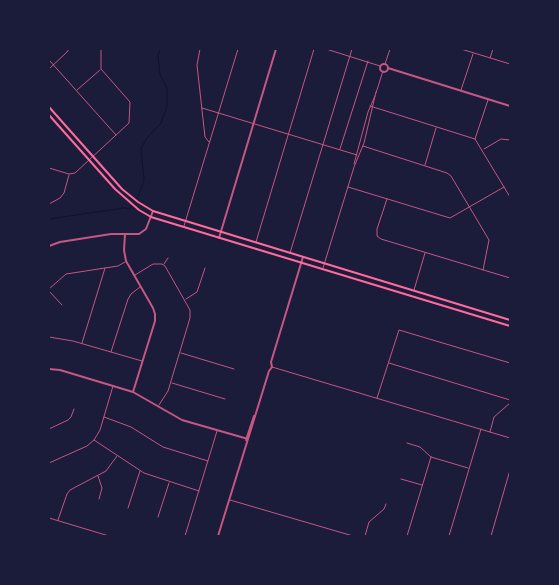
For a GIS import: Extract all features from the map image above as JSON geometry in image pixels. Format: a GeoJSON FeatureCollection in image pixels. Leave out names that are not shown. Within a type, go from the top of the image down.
{"type":"FeatureCollection","features":[{"type":"Feature","properties":{"kind":"main road"},"geometry":{"type":"LineString","coordinates":[[49,107],[92,156],[132,197],[153,211],[510,320]]}},
{"type":"Feature","properties":{"kind":"main road"},"geometry":{"type":"LineString","coordinates":[[49,115],[115,189],[151,217],[510,326]]}},
{"type":"Feature","properties":{"kind":"street"},"geometry":{"type":"LineString","coordinates":[[49,68],[68,49]]}},
{"type":"Feature","properties":{"kind":"street"},"geometry":{"type":"LineString","coordinates":[[49,168],[69,174],[76,173],[129,123],[130,104],[101,69],[101,49]]}},
{"type":"Feature","properties":{"kind":"street"},"geometry":{"type":"LineString","coordinates":[[200,49],[197,65],[205,138],[210,143]]}},
{"type":"Feature","properties":{"kind":"street"},"geometry":{"type":"LineString","coordinates":[[184,227],[238,49]]}},
{"type":"Feature","properties":{"kind":"street"},"geometry":{"type":"LineString","coordinates":[[219,238],[276,49]]}},
{"type":"Feature","properties":{"kind":"street"},"geometry":{"type":"LineString","coordinates":[[256,243],[314,49]]}},
{"type":"Feature","properties":{"kind":"street"},"geometry":{"type":"LineString","coordinates":[[326,49],[368,61],[380,66],[383,72]]}},
{"type":"Feature","properties":{"kind":"street"},"geometry":{"type":"LineString","coordinates":[[290,254],[352,49]]}},
{"type":"Feature","properties":{"kind":"street"},"geometry":{"type":"LineString","coordinates":[[380,66],[385,64],[390,49]]}},
{"type":"Feature","properties":{"kind":"street"},"geometry":{"type":"LineString","coordinates":[[461,49],[510,64]]}},
{"type":"Feature","properties":{"kind":"street"},"geometry":{"type":"LineString","coordinates":[[490,58],[493,49]]}},
{"type":"Feature","properties":{"kind":"street"},"geometry":{"type":"LineString","coordinates":[[460,91],[474,53]]}},
{"type":"Feature","properties":{"kind":"street"},"geometry":{"type":"LineString","coordinates":[[49,60],[116,134]]}},
{"type":"Feature","properties":{"kind":"street"},"geometry":{"type":"LineString","coordinates":[[340,150],[368,61]]}},
{"type":"Feature","properties":{"kind":"street"},"geometry":{"type":"LineString","coordinates":[[385,64],[388,68],[510,106]]}},
{"type":"Feature","properties":{"kind":"street"},"geometry":{"type":"LineString","coordinates":[[323,270],[370,106],[383,72],[388,68]]}},
{"type":"Feature","properties":{"kind":"street"},"geometry":{"type":"LineString","coordinates":[[76,91],[101,69]]}},
{"type":"Feature","properties":{"kind":"street"},"geometry":{"type":"LineString","coordinates":[[357,155],[363,146],[374,108],[376,92]]}},
{"type":"Feature","properties":{"kind":"street"},"geometry":{"type":"LineString","coordinates":[[475,139],[488,99]]}},
{"type":"Feature","properties":{"kind":"street"},"geometry":{"type":"LineString","coordinates":[[370,106],[475,139],[510,197]]}},
{"type":"Feature","properties":{"kind":"street"},"geometry":{"type":"LineString","coordinates":[[202,108],[357,155]]}},
{"type":"Feature","properties":{"kind":"street"},"geometry":{"type":"LineString","coordinates":[[424,166],[436,127]]}},
{"type":"Feature","properties":{"kind":"street"},"geometry":{"type":"LineString","coordinates":[[205,134],[212,137]]}},
{"type":"Feature","properties":{"kind":"street"},"geometry":{"type":"LineString","coordinates":[[483,150],[501,139],[510,140]]}},
{"type":"Feature","properties":{"kind":"street"},"geometry":{"type":"LineString","coordinates":[[363,146],[449,174],[489,240],[483,270]]}},
{"type":"Feature","properties":{"kind":"street"},"geometry":{"type":"LineString","coordinates":[[49,204],[60,198],[64,193],[69,174]]}},
{"type":"Feature","properties":{"kind":"street"},"geometry":{"type":"LineString","coordinates":[[348,187],[450,218],[504,187]]}},
{"type":"Feature","properties":{"kind":"street"},"geometry":{"type":"LineString","coordinates":[[387,199],[377,229],[377,236],[381,239],[510,278]]}},
{"type":"Feature","properties":{"kind":"street"},"geometry":{"type":"LineString","coordinates":[[49,246],[60,242],[118,233],[134,234],[143,232],[153,211]]}},
{"type":"Feature","properties":{"kind":"street"},"geometry":{"type":"LineString","coordinates":[[125,234],[124,250],[126,261],[155,314],[155,321],[133,392]]}},
{"type":"Feature","properties":{"kind":"street"},"geometry":{"type":"LineString","coordinates":[[414,291],[426,253]]}},
{"type":"Feature","properties":{"kind":"street"},"geometry":{"type":"LineString","coordinates":[[164,265],[168,258]]}},
{"type":"Feature","properties":{"kind":"street"},"geometry":{"type":"LineString","coordinates":[[220,536],[247,439],[269,371],[272,367],[271,362],[303,258]]}},
{"type":"Feature","properties":{"kind":"street"},"geometry":{"type":"LineString","coordinates":[[62,305],[49,290],[66,274],[118,266],[126,261]]}},
{"type":"Feature","properties":{"kind":"street"},"geometry":{"type":"LineString","coordinates":[[134,275],[153,264],[164,265],[189,306],[190,314],[180,352],[171,382],[159,407]]}},
{"type":"Feature","properties":{"kind":"street"},"geometry":{"type":"LineString","coordinates":[[82,343],[105,268]]}},
{"type":"Feature","properties":{"kind":"street"},"geometry":{"type":"LineString","coordinates":[[186,300],[197,292],[205,268]]}},
{"type":"Feature","properties":{"kind":"street"},"geometry":{"type":"LineString","coordinates":[[112,352],[128,299],[131,294],[141,287]]}},
{"type":"Feature","properties":{"kind":"street"},"geometry":{"type":"LineString","coordinates":[[377,398],[397,332],[402,329],[510,363]]}},
{"type":"Feature","properties":{"kind":"street"},"geometry":{"type":"LineString","coordinates":[[49,337],[82,343],[143,361]]}},
{"type":"Feature","properties":{"kind":"street"},"geometry":{"type":"LineString","coordinates":[[180,352],[234,369]]}},
{"type":"Feature","properties":{"kind":"street"},"geometry":{"type":"LineString","coordinates":[[388,362],[510,402],[494,417],[490,432]]}},
{"type":"Feature","properties":{"kind":"street"},"geometry":{"type":"LineString","coordinates":[[272,367],[510,438]]}},
{"type":"Feature","properties":{"kind":"street"},"geometry":{"type":"LineString","coordinates":[[49,369],[60,370],[133,392],[182,420],[247,439]]}},
{"type":"Feature","properties":{"kind":"street"},"geometry":{"type":"LineString","coordinates":[[171,382],[225,399]]}},
{"type":"Feature","properties":{"kind":"street"},"geometry":{"type":"LineString","coordinates":[[49,463],[87,446],[94,440],[100,430],[114,386]]}},
{"type":"Feature","properties":{"kind":"street"},"geometry":{"type":"LineString","coordinates":[[49,429],[68,420],[74,409]]}},
{"type":"Feature","properties":{"kind":"street"},"geometry":{"type":"LineString","coordinates":[[104,417],[131,427],[163,447],[208,461]]}},
{"type":"Feature","properties":{"kind":"street"},"geometry":{"type":"LineString","coordinates":[[449,536],[481,429]]}},
{"type":"Feature","properties":{"kind":"street"},"geometry":{"type":"LineString","coordinates":[[185,536],[217,430]]}},
{"type":"Feature","properties":{"kind":"street"},"geometry":{"type":"LineString","coordinates":[[94,440],[140,471],[199,491]]}},
{"type":"Feature","properties":{"kind":"street"},"geometry":{"type":"LineString","coordinates":[[407,443],[420,447],[431,457],[469,468]]}},
{"type":"Feature","properties":{"kind":"street"},"geometry":{"type":"LineString","coordinates":[[58,520],[70,490],[106,471],[118,455]]}},
{"type":"Feature","properties":{"kind":"street"},"geometry":{"type":"LineString","coordinates":[[407,536],[431,457]]}},
{"type":"Feature","properties":{"kind":"street"},"geometry":{"type":"LineString","coordinates":[[491,536],[510,470]]}},
{"type":"Feature","properties":{"kind":"street"},"geometry":{"type":"LineString","coordinates":[[128,508],[140,471]]}},
{"type":"Feature","properties":{"kind":"street"},"geometry":{"type":"LineString","coordinates":[[98,475],[102,488],[99,499]]}},
{"type":"Feature","properties":{"kind":"street"},"geometry":{"type":"LineString","coordinates":[[401,479],[422,485]]}},
{"type":"Feature","properties":{"kind":"street"},"geometry":{"type":"LineString","coordinates":[[158,517],[169,482]]}},
{"type":"Feature","properties":{"kind":"street"},"geometry":{"type":"LineString","coordinates":[[229,500],[353,536]]}},
{"type":"Feature","properties":{"kind":"street"},"geometry":{"type":"LineString","coordinates":[[365,536],[369,522],[384,509],[386,504]]}},
{"type":"Feature","properties":{"kind":"street"},"geometry":{"type":"LineString","coordinates":[[49,518],[109,536]]}},
{"type":"Feature","properties":{"kind":"waterway"},"geometry":{"type":"LineString","coordinates":[[49,219],[124,208],[130,209],[139,194],[144,180],[141,148],[147,138],[161,123],[167,107],[167,89],[160,74],[158,55],[160,49]]}}]}
